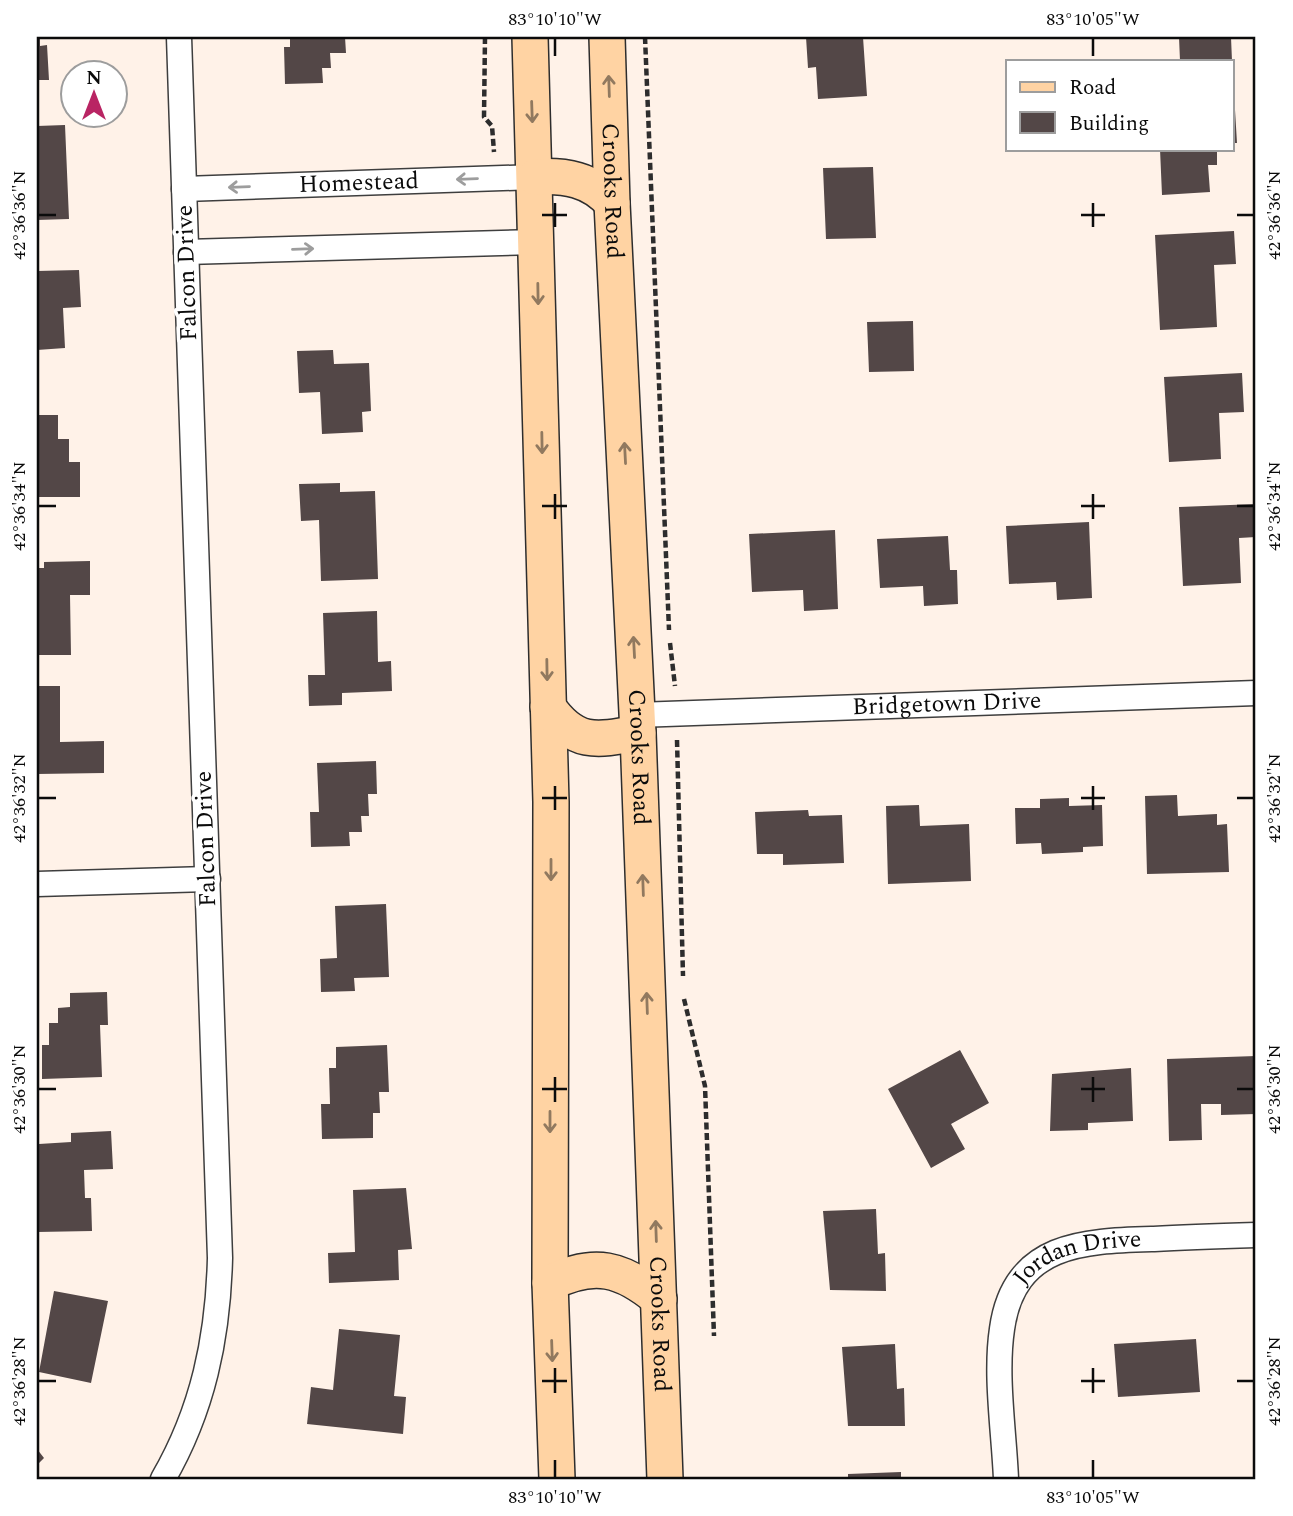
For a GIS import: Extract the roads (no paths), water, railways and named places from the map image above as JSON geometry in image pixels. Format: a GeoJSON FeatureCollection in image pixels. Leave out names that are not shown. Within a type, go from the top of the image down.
{"type":"FeatureCollection","features":[{"type":"Feature","properties":{"kind":"main road"},"geometry":{"type":"LineString","coordinates":[[530,37],[551,802],[550,1283],[557,1479]]}},
{"type":"Feature","properties":{"kind":"main road","name":"Crooks Road"},"geometry":{"type":"LineString","coordinates":[[607,37],[612,203],[637,724],[665,1479]]}},
{"type":"Feature","properties":{"kind":"main road"},"geometry":{"type":"LineString","coordinates":[[535,177],[573,178],[602,192],[612,203]]}},
{"type":"Feature","properties":{"kind":"main road"},"geometry":{"type":"LineString","coordinates":[[548,707],[571,734],[588,738],[637,724]]}},
{"type":"Feature","properties":{"kind":"main road"},"geometry":{"type":"LineString","coordinates":[[550,1283],[589,1269],[612,1271],[635,1279],[659,1299]]}},
{"type":"Feature","properties":{"kind":"street","name":"Falcon Drive"},"geometry":{"type":"LineString","coordinates":[[163,1479],[195,1414],[209,1370],[218,1307],[220,1258],[179,37]]}},
{"type":"Feature","properties":{"kind":"street","name":"Homestead"},"geometry":{"type":"LineString","coordinates":[[184,189],[535,177]]}},
{"type":"Feature","properties":{"kind":"street"},"geometry":{"type":"LineString","coordinates":[[186,252],[537,242]]}},
{"type":"Feature","properties":{"kind":"street","name":"Bridgetown Drive"},"geometry":{"type":"LineString","coordinates":[[637,724],[1256,693]]}},
{"type":"Feature","properties":{"kind":"street"},"geometry":{"type":"LineString","coordinates":[[37,884],[208,879]]}},
{"type":"Feature","properties":{"kind":"street","name":"Jordan Drive"},"geometry":{"type":"LineString","coordinates":[[1006,1479],[1002,1329],[1010,1300],[1026,1274],[1052,1254],[1081,1242],[1256,1235]]}}]}
